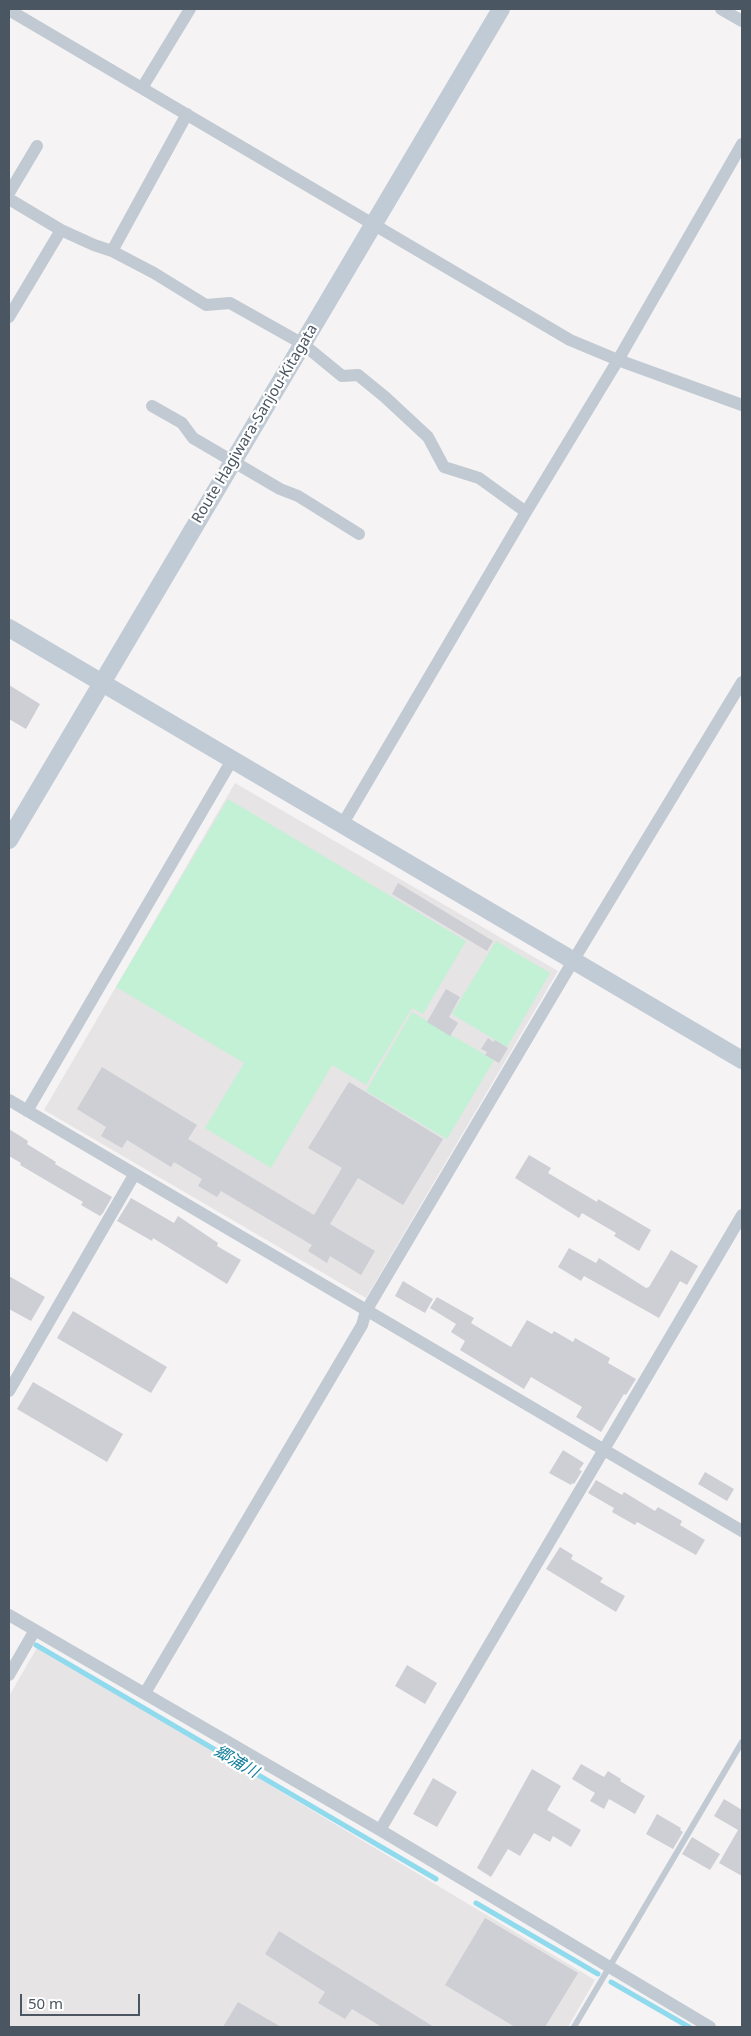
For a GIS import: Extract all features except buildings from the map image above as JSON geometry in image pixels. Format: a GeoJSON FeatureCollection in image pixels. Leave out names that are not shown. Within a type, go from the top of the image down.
{"type":"FeatureCollection","features":[{"type":"Feature","properties":{"kind":"main road","name":"Route Hagiwara-Sanjou-Kitagata"},"geometry":{"type":"LineString","coordinates":[[9,840],[501,9]]}},
{"type":"Feature","properties":{"kind":"main road"},"geometry":{"type":"LineString","coordinates":[[9,628],[742,1060]]}},
{"type":"Feature","properties":{"kind":"street"},"geometry":{"type":"LineString","coordinates":[[142,88],[190,9]]}},
{"type":"Feature","properties":{"kind":"street"},"geometry":{"type":"LineString","coordinates":[[721,9],[742,21]]}},
{"type":"Feature","properties":{"kind":"street"},"geometry":{"type":"LineString","coordinates":[[9,10],[570,340],[618,360],[742,405]]}},
{"type":"Feature","properties":{"kind":"street"},"geometry":{"type":"LineString","coordinates":[[112,252],[187,114]]}},
{"type":"Feature","properties":{"kind":"street"},"geometry":{"type":"LineString","coordinates":[[342,825],[526,512],[618,360],[742,144]]}},
{"type":"Feature","properties":{"kind":"street"},"geometry":{"type":"LineString","coordinates":[[9,193],[37,146]]}},
{"type":"Feature","properties":{"kind":"street"},"geometry":{"type":"LineString","coordinates":[[9,199],[61,230],[154,273],[206,305],[230,303],[303,344],[342,376],[358,375],[428,437],[444,466],[479,478],[526,512]]}},
{"type":"Feature","properties":{"kind":"street"},"geometry":{"type":"LineString","coordinates":[[9,317],[61,230]]}},
{"type":"Feature","properties":{"kind":"street"},"geometry":{"type":"LineString","coordinates":[[152,406],[182,423],[194,438],[232,462],[298,496],[359,534]]}},
{"type":"Feature","properties":{"kind":"street"},"geometry":{"type":"LineString","coordinates":[[145,1693],[362,1325],[366,1311],[742,682]]}},
{"type":"Feature","properties":{"kind":"street"},"geometry":{"type":"LineString","coordinates":[[27,1111],[232,760]]}},
{"type":"Feature","properties":{"kind":"street"},"geometry":{"type":"LineString","coordinates":[[9,1100],[742,1531]]}},
{"type":"Feature","properties":{"kind":"street"},"geometry":{"type":"LineString","coordinates":[[9,1391],[134,1175]]}},
{"type":"Feature","properties":{"kind":"street"},"geometry":{"type":"LineString","coordinates":[[380,1830],[742,1215]]}},
{"type":"Feature","properties":{"kind":"street"},"geometry":{"type":"LineString","coordinates":[[9,1615],[380,1830],[710,2027]]}},
{"type":"Feature","properties":{"kind":"street"},"geometry":{"type":"LineString","coordinates":[[9,1675],[35,1630]]}},
{"type":"Feature","properties":{"kind":"lane"},"geometry":{"type":"LineString","coordinates":[[574,2027],[742,1742]]}},
{"type":"Feature","properties":{"kind":"shaded area"},"geometry":{"type":"Polygon","coordinates":[[[235,783],[558,971],[366,1298],[44,1110],[235,783]]]}},
{"type":"Feature","properties":{"kind":"shaded area"},"geometry":{"type":"Polygon","coordinates":[[[38,1646],[595,1980],[568,2027],[9,2027],[9,1696],[38,1646]]]}},
{"type":"Feature","properties":{"kind":"green space"},"geometry":{"type":"Polygon","coordinates":[[[228,799],[466,941],[423,1014],[412,1008],[366,1085],[332,1065],[271,1168],[205,1128],[244,1063],[116,987],[228,799]]]}},
{"type":"Feature","properties":{"kind":"green space"},"geometry":{"type":"Polygon","coordinates":[[[496,941],[550,973],[507,1047],[452,1014],[496,941]]]}},
{"type":"Feature","properties":{"kind":"green space"},"geometry":{"type":"Polygon","coordinates":[[[412,1012],[494,1060],[447,1139],[366,1091],[412,1012]]]}},
{"type":"Feature","properties":{"kind":"waterway","name":"郷浦川"},"geometry":{"type":"LineString","coordinates":[[36,1645],[436,1879]]}},
{"type":"Feature","properties":{"kind":"waterway","name":"郷浦川"},"geometry":{"type":"LineString","coordinates":[[476,1903],[598,1974]]}},
{"type":"Feature","properties":{"kind":"waterway","name":"郷浦川"},"geometry":{"type":"LineString","coordinates":[[611,1982],[689,2027]]}}]}
